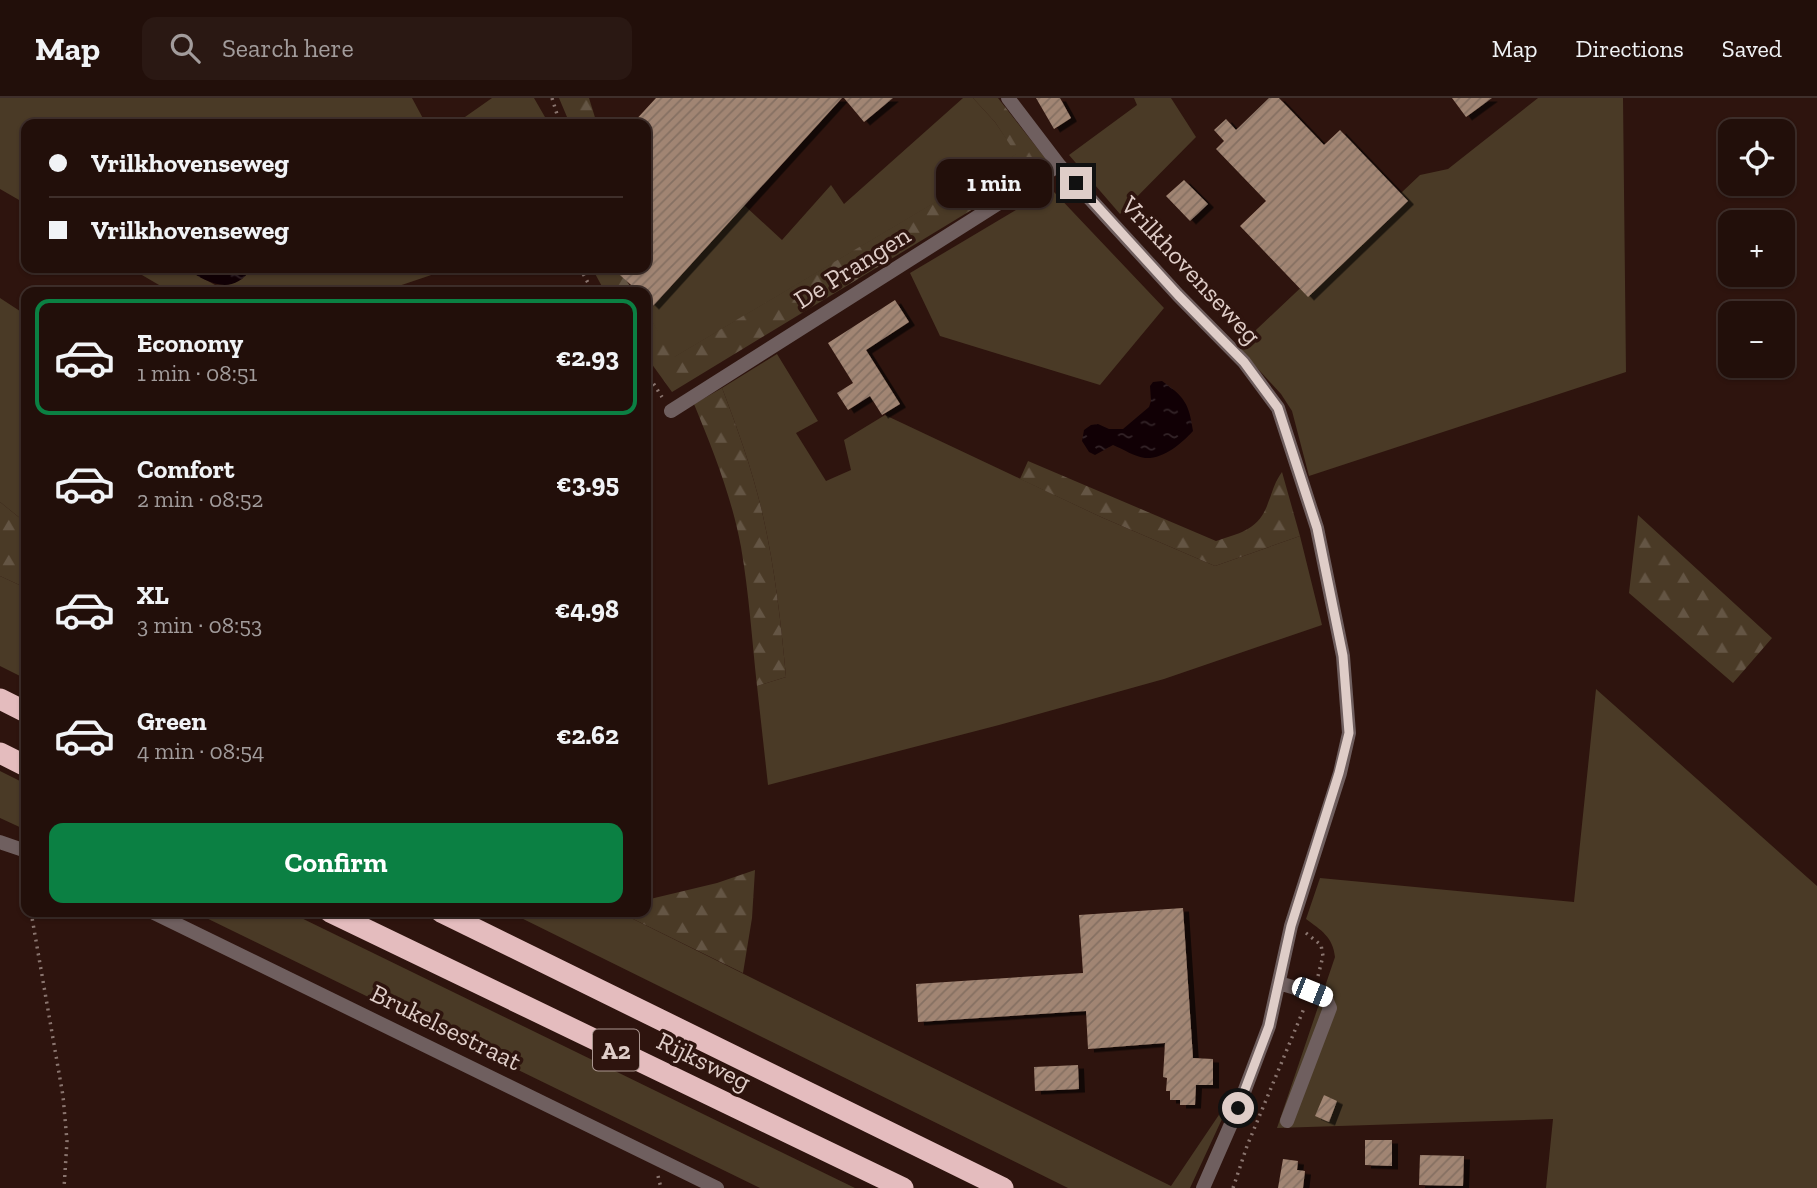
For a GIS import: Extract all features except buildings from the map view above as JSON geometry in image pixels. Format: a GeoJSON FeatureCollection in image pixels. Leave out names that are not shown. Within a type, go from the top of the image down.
{"type":"FeatureCollection","features":[{"type":"Feature","properties":{"kind":"highway"},"geometry":{"type":"LineString","coordinates":[[0,699],[21,710]]}},
{"type":"Feature","properties":{"kind":"highway"},"geometry":{"type":"LineString","coordinates":[[0,753],[21,764]]}},
{"type":"Feature","properties":{"kind":"highway","name":"Rijksweg"},"geometry":{"type":"LineString","coordinates":[[340,917],[903,1188]]}},
{"type":"Feature","properties":{"kind":"highway","name":"Rijksweg"},"geometry":{"type":"LineString","coordinates":[[451,917],[1003,1188]]}},
{"type":"Feature","properties":{"kind":"street","name":"Vrilkhovenseweg"},"geometry":{"type":"LineString","coordinates":[[1008,98],[1059,165],[1178,295],[1244,362],[1278,408],[1317,528],[1343,656],[1349,733],[1339,773],[1291,926],[1269,1026],[1203,1188]]}},
{"type":"Feature","properties":{"kind":"street","name":"De Prangen"},"geometry":{"type":"LineString","coordinates":[[671,411],[1059,165]]}},
{"type":"Feature","properties":{"kind":"street"},"geometry":{"type":"LineString","coordinates":[[0,842],[21,849]]}},
{"type":"Feature","properties":{"kind":"street","name":"Brukelsestraat"},"geometry":{"type":"LineString","coordinates":[[162,917],[717,1188]]}},
{"type":"Feature","properties":{"kind":"street"},"geometry":{"type":"LineString","coordinates":[[1279,983],[1325,997],[1330,1008],[1287,1121]]}},
{"type":"Feature","properties":{"kind":"path"},"geometry":{"type":"LineString","coordinates":[[552,98],[558,119]]}},
{"type":"Feature","properties":{"kind":"path"},"geometry":{"type":"LineString","coordinates":[[651,380],[671,411]]}},
{"type":"Feature","properties":{"kind":"path"},"geometry":{"type":"LineString","coordinates":[[32,917],[64,1096],[67,1141],[64,1188]]}},
{"type":"Feature","properties":{"kind":"path"},"geometry":{"type":"LineString","coordinates":[[1233,1188],[1247,1146],[1312,992],[1323,956],[1321,945],[1291,926]]}},
{"type":"Feature","properties":{"kind":"green space"},"geometry":{"type":"Polygon","coordinates":[[[0,98],[412,98],[423,119],[21,119],[21,201],[0,189],[0,98]]]}},
{"type":"Feature","properties":{"kind":"green space"},"geometry":{"type":"Polygon","coordinates":[[[492,98],[534,98],[546,119],[462,119],[492,98]]]}},
{"type":"Feature","properties":{"kind":"green space"},"geometry":{"type":"Polygon","coordinates":[[[559,98],[589,98],[595,119],[568,119],[559,98]]]}},
{"type":"Feature","properties":{"kind":"green space"},"geometry":{"type":"Polygon","coordinates":[[[963,98],[973,98],[995,122],[1017,154],[673,358],[651,320],[651,309],[744,205],[782,240],[831,185],[844,204],[963,98]]]}},
{"type":"Feature","properties":{"kind":"green space"},"geometry":{"type":"Polygon","coordinates":[[[973,98],[998,98],[1049,163],[672,392],[651,363],[651,319],[674,357],[1016,154],[995,122],[973,98]]]}},
{"type":"Feature","properties":{"kind":"green space"},"geometry":{"type":"Polygon","coordinates":[[[1134,98],[1171,98],[1196,137],[1120,214],[1069,155],[1137,105],[1134,98]]]}},
{"type":"Feature","properties":{"kind":"green space"},"geometry":{"type":"Polygon","coordinates":[[[1538,98],[1623,98],[1626,372],[1309,476],[1292,411],[1281,394],[1238,347],[1420,175],[1448,169],[1538,98]]]}},
{"type":"Feature","properties":{"kind":"green space"},"geometry":{"type":"Polygon","coordinates":[[[1048,191],[1054,192],[1164,308],[1100,385],[940,336],[910,273],[1048,191]]]}},
{"type":"Feature","properties":{"kind":"green space"},"geometry":{"type":"Polygon","coordinates":[[[139,273],[194,273],[215,285],[229,284],[242,279],[247,273],[437,273],[396,287],[162,287],[139,273]]]}},
{"type":"Feature","properties":{"kind":"green space"},"geometry":{"type":"Polygon","coordinates":[[[595,273],[621,273],[631,287],[602,287],[595,273]]]}},
{"type":"Feature","properties":{"kind":"green space"},"geometry":{"type":"Polygon","coordinates":[[[0,298],[21,312],[21,519],[0,502],[0,298]]]}},
{"type":"Feature","properties":{"kind":"green space"},"geometry":{"type":"Polygon","coordinates":[[[777,354],[818,421],[796,433],[826,481],[851,470],[844,440],[885,415],[1101,517],[1215,566],[1300,536],[1322,625],[1164,679],[768,785],[757,686],[786,677],[780,616],[759,500],[722,388],[777,354]]]}},
{"type":"Feature","properties":{"kind":"green space"},"geometry":{"type":"Polygon","coordinates":[[[722,388],[759,500],[780,616],[786,677],[757,686],[746,582],[733,510],[694,404],[722,388]]]}},
{"type":"Feature","properties":{"kind":"green space"},"geometry":{"type":"Polygon","coordinates":[[[1028,461],[1216,541],[1254,525],[1264,512],[1282,472],[1300,536],[1215,566],[1020,479],[1028,461]]]}},
{"type":"Feature","properties":{"kind":"green space"},"geometry":{"type":"Polygon","coordinates":[[[0,502],[21,519],[21,586],[0,576],[0,502]]]}},
{"type":"Feature","properties":{"kind":"green space"},"geometry":{"type":"Polygon","coordinates":[[[1638,515],[1772,638],[1733,683],[1629,593],[1638,515]]]}},
{"type":"Feature","properties":{"kind":"green space"},"geometry":{"type":"Polygon","coordinates":[[[0,576],[21,586],[21,676],[0,666],[0,576]]]}},
{"type":"Feature","properties":{"kind":"green space"},"geometry":{"type":"Polygon","coordinates":[[[1596,689],[1817,886],[1817,1188],[1546,1188],[1553,1119],[1277,1128],[1335,957],[1329,939],[1306,919],[1320,878],[1574,902],[1596,689]]]}},
{"type":"Feature","properties":{"kind":"green space"},"geometry":{"type":"Polygon","coordinates":[[[0,771],[21,782],[21,828],[0,818],[0,771]]]}},
{"type":"Feature","properties":{"kind":"green space"},"geometry":{"type":"Polygon","coordinates":[[[755,870],[752,918],[743,973],[629,917],[651,917],[651,899],[717,883],[755,870]]]}},
{"type":"Feature","properties":{"kind":"green space"},"geometry":{"type":"Polygon","coordinates":[[[204,917],[299,917],[855,1188],[760,1188],[204,917]]]}},
{"type":"Feature","properties":{"kind":"green space"},"geometry":{"type":"Polygon","coordinates":[[[519,917],[629,917],[1171,1186],[1235,1091],[1190,1188],[1068,1188],[519,917]]]}},
{"type":"Feature","properties":{"kind":"water"},"geometry":{"type":"Polygon","coordinates":[[[194,273],[248,273],[228,285],[194,273]]]}},
{"type":"Feature","properties":{"kind":"water"},"geometry":{"type":"Polygon","coordinates":[[[1162,381],[1181,397],[1190,414],[1193,431],[1178,446],[1152,458],[1137,456],[1113,445],[1095,455],[1089,452],[1082,441],[1084,430],[1098,424],[1109,429],[1123,429],[1149,407],[1150,386],[1153,382],[1162,381]]]}},
{"type":"Feature","properties":{"kind":"route"},"geometry":{"type":"LineString","coordinates":[[1076,183],[1178,295],[1244,362],[1278,408],[1317,528],[1343,656],[1349,733],[1291,926],[1269,1026],[1238,1108]]}}]}
